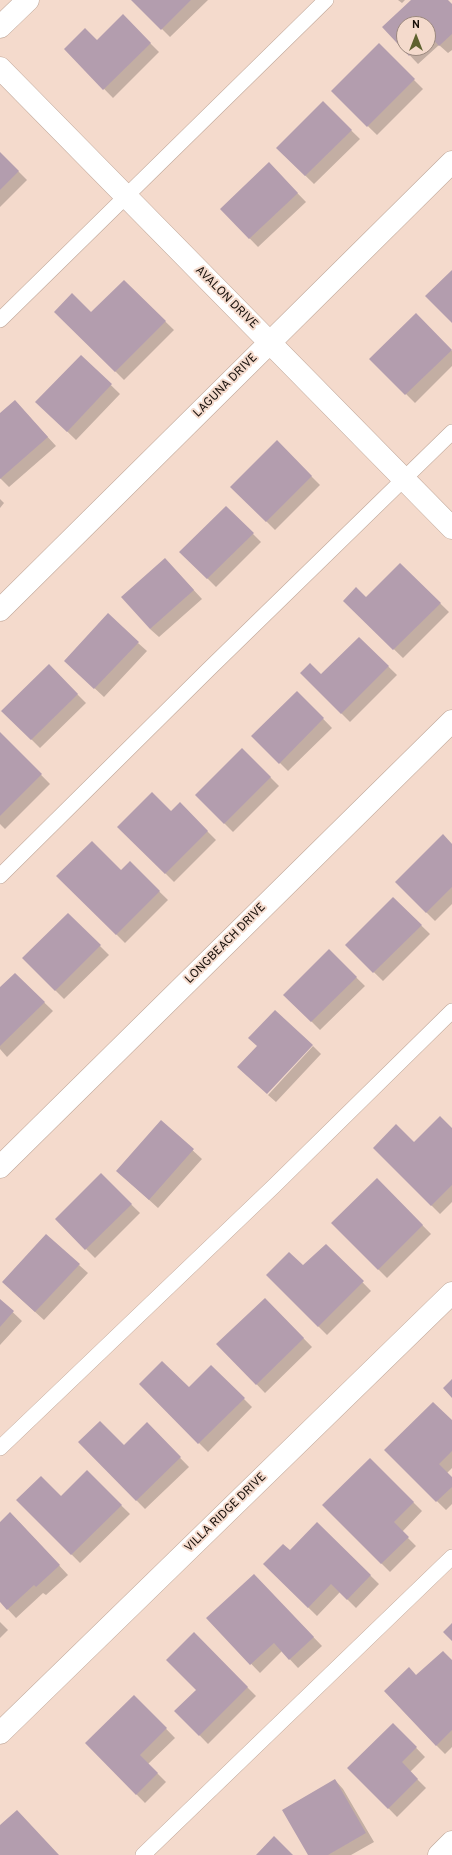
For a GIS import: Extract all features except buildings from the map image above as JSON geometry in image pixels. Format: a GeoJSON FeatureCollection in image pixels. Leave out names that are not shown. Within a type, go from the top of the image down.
{"type":"FeatureCollection","features":[{"type":"Feature","properties":{"kind":"street"},"geometry":{"type":"LineString","coordinates":[[0,27],[28,0]]}},
{"type":"Feature","properties":{"kind":"street","name":"AVALON DRIVE"},"geometry":{"type":"LineString","coordinates":[[0,68],[452,528]]}},
{"type":"Feature","properties":{"kind":"street","name":"LAGUNA DRIVE"},"geometry":{"type":"LineString","coordinates":[[0,610],[452,162]]}},
{"type":"Feature","properties":{"kind":"street","name":"LONGBEACH DRIVE"},"geometry":{"type":"LineString","coordinates":[[0,1167],[452,721]]}},
{"type":"Feature","properties":{"kind":"street","name":"VILLA RIDGE DRIVE"},"geometry":{"type":"LineString","coordinates":[[0,1734],[452,1293]]}},
{"type":"Feature","properties":{"kind":"street"},"geometry":{"type":"LineString","coordinates":[[439,1855],[452,1842]]}},
{"type":"Feature","properties":{"kind":"lane"},"geometry":{"type":"LineString","coordinates":[[0,320],[326,0]]}},
{"type":"Feature","properties":{"kind":"lane"},"geometry":{"type":"LineString","coordinates":[[0,876],[213,664],[452,432]]}},
{"type":"Feature","properties":{"kind":"lane"},"geometry":{"type":"LineString","coordinates":[[0,1448],[279,1180],[452,1011]]}},
{"type":"Feature","properties":{"kind":"lane"},"geometry":{"type":"LineString","coordinates":[[143,1855],[452,1557]]}}]}
